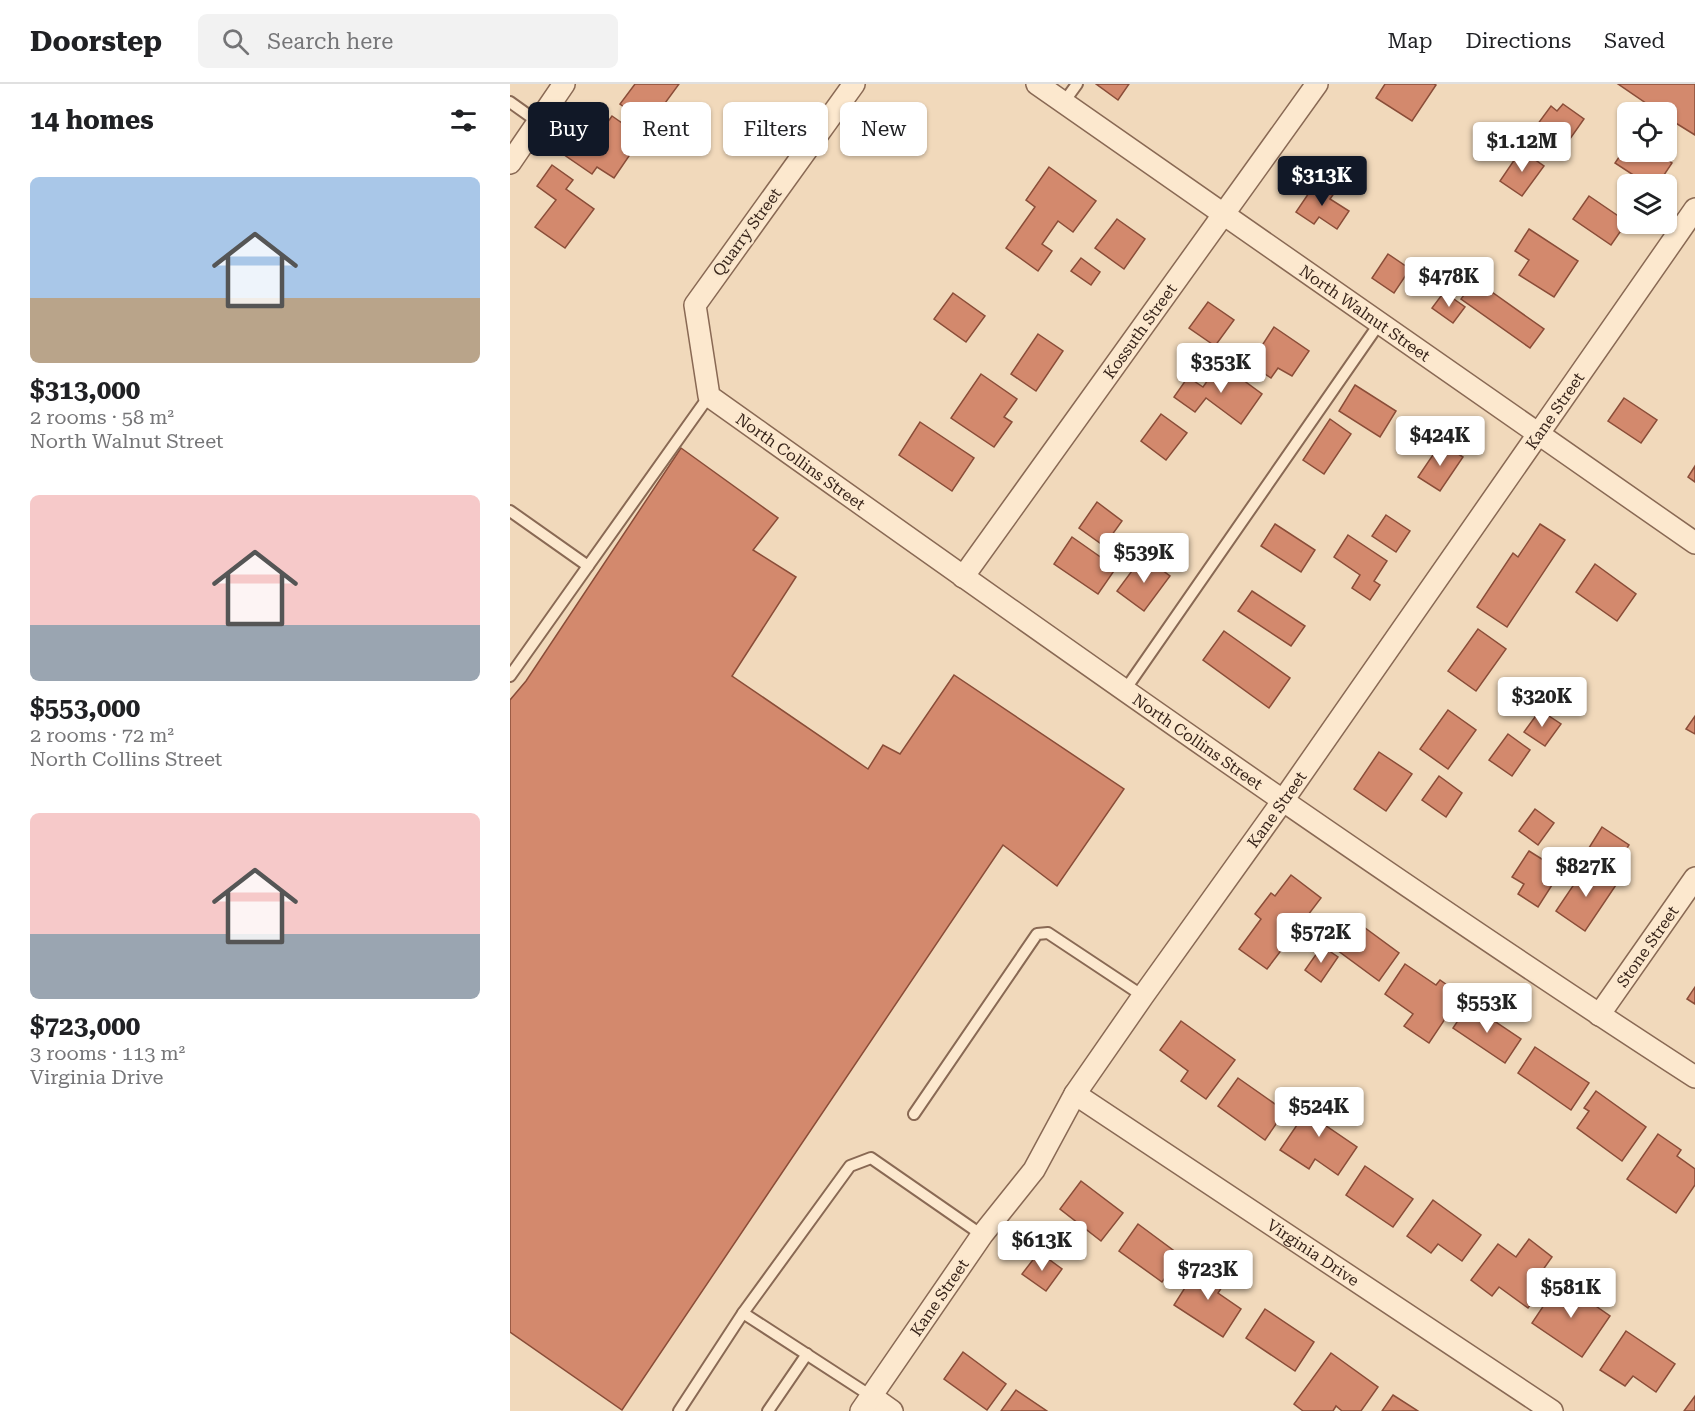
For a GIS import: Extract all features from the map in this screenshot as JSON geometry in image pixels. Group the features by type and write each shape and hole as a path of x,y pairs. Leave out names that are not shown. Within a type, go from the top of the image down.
{"street":[{"path":"552,102 564,84"},
{"name":"Quarry Street","path":"709,396 695,305 854,84"},
{"name":"North Walnut Street","path":"1037,84 1694,541"},
{"name":"Kossuth Street","path":"963,577 1317,84"},
{"path":"510,163 528,137"},
{"name":"Kane Street","path":"866,1404 982,1235 1034,1170 1075,1094 1284,799 1695,209"},
{"name":"North Collins Street","path":"709,396 1125,690 1599,1015 1695,1077"},
{"name":"Stone Street","path":"1599,1015 1695,878"},
{"name":"Virginia Drive","path":"1075,1094 1552,1411"},
{"path":"866,1404 892,1411"}],"lane":[{"path":"1064,102 1077,84"},
{"path":"510,102 528,115"},
{"path":"1125,690 1379,324"},
{"path":"510,676 709,396"},
{"path":"510,511 588,566"},
{"path":"914,1114 1037,934 1048,933 1143,996"},
{"path":"679,1411 743,1313 850,1166 871,1158 982,1235"},
{"path":"743,1313 807,1354 866,1404"},
{"path":"768,1411 807,1354"}],"building":[{"path":"635,84 679,84 666,102 622,102"},
{"path":"1096,84 1129,84 1118,100"},
{"path":"1385,84 1436,85 1412,121 1376,98"},
{"path":"1618,84 1695,84 1695,135 1677,124 1677,102 1644,102"},
{"path":"1563,104 1584,119 1565,146 1537,125 1551,106 1557,111"},
{"path":"612,116 621,122 621,156 629,156 614,178 597,167 592,174 566,156 609,156 609,120"},
{"path":"1521,150 1544,166 1522,196 1500,181"},
{"path":"1617,160 1617,162 1672,163 1665,174 1632,174 1615,163"},
{"path":"552,165 573,180 566,189 594,209 565,248 535,227 556,200 537,186"},
{"path":"1049,167 1096,201 1073,232 1058,221 1042,244 1052,251 1038,271 1006,248 1035,207 1026,200"},
{"path":"1317,181 1335,192 1330,199 1349,211 1337,229 1319,217 1314,224 1296,212"},
{"path":"1589,196 1617,215 1619,234 1611,245 1573,219"},
{"path":"1117,219 1145,239 1124,269 1095,248"},
{"path":"1529,229 1578,261 1554,297 1519,275 1529,260 1515,251"},
{"path":"1388,254 1410,269 1394,293 1372,278"},
{"path":"1081,258 1100,272 1091,285 1071,271"},
{"path":"1475,280 1544,329 1530,348 1461,299"},
{"path":"1444,292 1465,307 1453,323 1432,308"},
{"path":"953,293 985,316 966,342 934,319"},
{"path":"1208,302 1234,320 1215,346 1189,328"},
{"path":"1274,327 1309,351 1292,376 1278,368 1271,378 1250,364"},
{"path":"1038,334 1063,351 1036,391 1011,374"},
{"path":"1220,363 1262,394 1241,424 1206,398 1195,412 1174,397 1188,377 1203,387"},
{"path":"981,374 1017,399 1004,417 1012,422 994,447 951,418"},
{"path":"1355,385 1396,411 1380,437 1339,411"},
{"path":"1624,398 1657,420 1641,443 1608,421"},
{"path":"1161,414 1187,433 1166,460 1141,441"},
{"path":"1330,419 1351,434 1324,474 1303,460"},
{"path":"920,422 974,458 952,491 899,455"},
{"path":"1441,443 1463,457 1440,491 1418,477"},
{"path":"681,448 778,518 753,550 796,577 732,676 868,769 883,745 900,754 954,675 1124,789 1057,886 1003,845 622,1410 510,1332 510,700 526,681"},
{"path":"1695,466 1695,482 1688,477"},
{"path":"1097,502 1122,521 1104,546 1079,528"},
{"path":"1386,515 1410,531 1396,552 1372,536"},
{"path":"1275,524 1315,550 1301,572 1261,546"},
{"path":"1540,524 1565,540 1507,627 1477,607 1513,553 1518,557"},
{"path":"1348,535 1387,561 1374,581 1380,585 1370,600 1352,588 1360,575 1334,557"},
{"path":"1072,537 1116,568 1098,594 1054,564"},
{"path":"1143,556 1170,576 1144,611 1117,591"},
{"path":"1595,564 1636,594 1617,621 1576,592"},
{"path":"1252,591 1305,626 1291,646 1238,611"},
{"path":"1478,629 1506,649 1476,691 1448,671"},
{"path":"1224,631 1290,678 1269,708 1203,660"},
{"path":"1448,710 1476,730 1448,769 1420,749"},
{"path":"1540,710 1561,724 1545,746 1524,732"},
{"path":"1695,716 1695,734 1686,729"},
{"path":"1508,734 1530,750 1512,776 1489,760"},
{"path":"1379,752 1412,774 1386,811 1354,789"},
{"path":"1439,776 1462,793 1446,817 1422,800"},
{"path":"1535,809 1554,823 1538,845 1519,831"},
{"path":"1602,827 1629,845 1614,868 1587,851"},
{"path":"1529,851 1561,871 1538,907 1518,894 1524,884 1512,877"},
{"path":"1587,865 1616,885 1585,931 1556,911"},
{"path":"1291,875 1321,898 1267,969 1239,949 1261,919 1255,914 1271,893 1275,896"},
{"path":"1357,922 1399,953 1379,981 1337,950"},
{"path":"1322,946 1338,957 1321,982 1305,970"},
{"path":"1405,964 1436,985 1440,980 1461,995 1429,1043 1404,1026 1413,1014 1385,994"},
{"path":"1695,987 1695,1004 1687,999"},
{"path":"1469,1004 1521,1039 1505,1063 1453,1028"},
{"path":"1181,1021 1235,1060 1206,1099 1181,1081 1188,1071 1160,1050"},
{"path":"1535,1047 1589,1083 1571,1110 1518,1073"},
{"path":"1238,1078 1285,1111 1265,1140 1218,1106"},
{"path":"1320,1091 1339,1104 1325,1125 1357,1147 1338,1175 1315,1159 1309,1169 1280,1150"},
{"path":"1596,1091 1646,1127 1622,1161 1577,1128 1589,1111 1584,1108"},
{"path":"1658,1134 1681,1150 1677,1156 1695,1169 1695,1185 1676,1213 1627,1179"},
{"path":"1365,1166 1413,1199 1393,1227 1346,1195"},
{"path":"1081,1181 1123,1213 1101,1241 1060,1209"},
{"path":"1433,1200 1481,1235 1462,1261 1438,1244 1431,1253 1407,1236"},
{"path":"1138,1224 1181,1256 1162,1282 1119,1251"},
{"path":"1529,1239 1552,1257 1540,1274 1548,1281 1528,1308 1499,1287 1492,1296 1471,1280 1498,1244 1516,1257"},
{"path":"1039,1252 1062,1269 1046,1291 1022,1274"},
{"path":"1200,1264 1226,1281 1218,1293 1241,1309 1223,1337 1174,1305"},
{"path":"1560,1281 1610,1316 1582,1357 1532,1323"},
{"path":"1265,1309 1314,1342 1295,1371 1246,1338"},
{"path":"1626,1331 1675,1364 1656,1392 1633,1376 1625,1386 1600,1370"},
{"path":"963,1352 1006,1384 987,1410 944,1379"},
{"path":"1331,1353 1378,1387 1361,1411 1342,1411 1336,1406 1333,1411 1303,1411 1294,1404"},
{"path":"1016,1390 1047,1411 1001,1411"},
{"path":"1393,1395 1418,1411 1382,1411"},
{"path":"1695,1396 1695,1411 1684,1411"}]}
